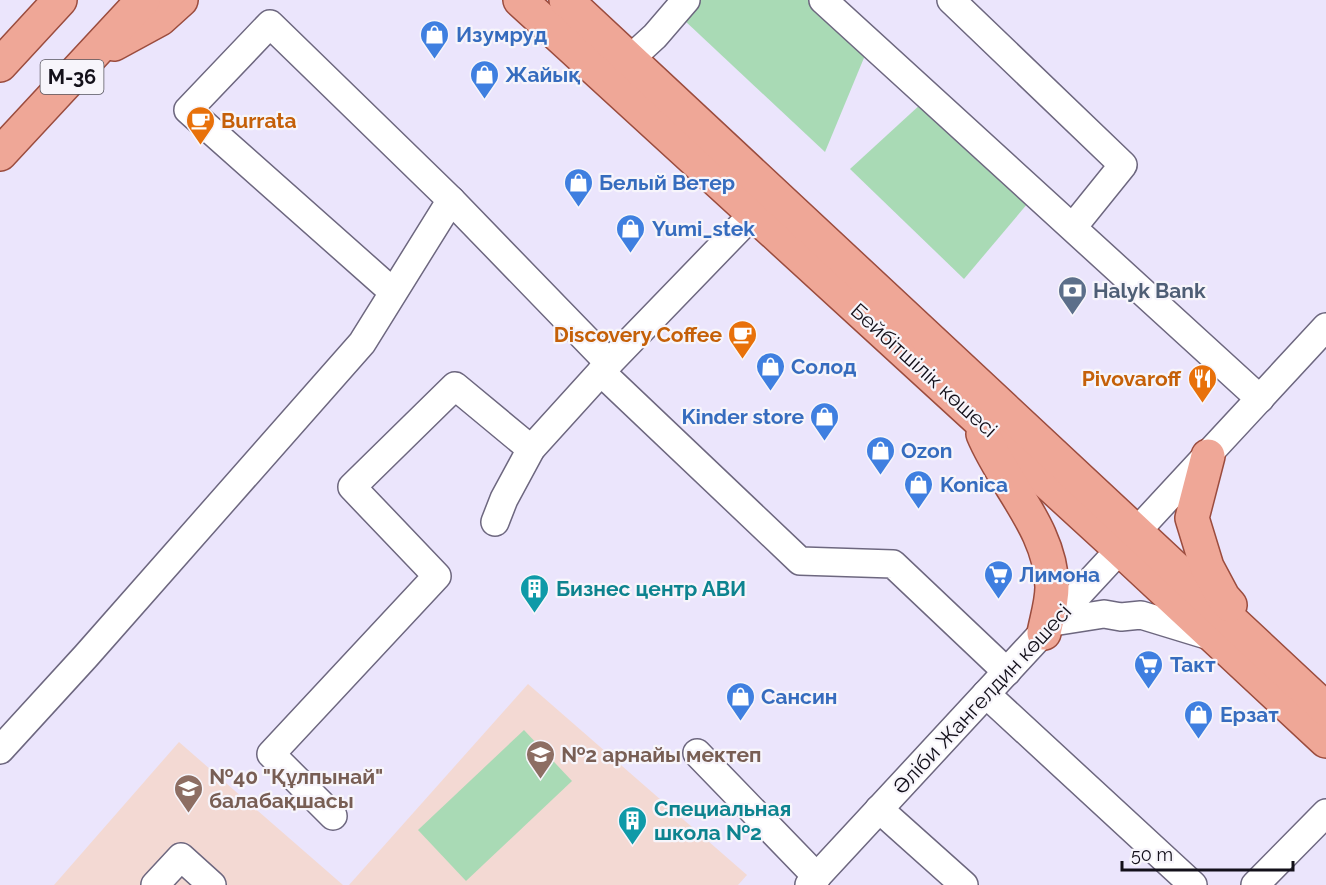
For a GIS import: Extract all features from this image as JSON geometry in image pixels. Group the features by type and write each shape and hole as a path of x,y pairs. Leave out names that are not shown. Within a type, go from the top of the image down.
{"main road":[{"name":"M-36","path":"0,65 60,0"},
{"name":"M-36","path":"0,154 143,0"},
{"path":"92,56 160,19 181,0"},
{"name":"Бейбітшілік көшесі","path":"520,0 975,416 1323,700"},
{"name":"Бейбітшілік көшесі","path":"566,0 630,59 1129,541 1214,637 1326,741"},
{"path":"975,416 992,457 1019,496 1049,557 1052,589 1048,627"},
{"path":"1208,456 1192,518 1208,567 1223,597 1254,630 1272,658"}],"street":[{"path":"630,59 655,36 686,0"},
{"path":"823,0 1260,399"},
{"path":"951,0 1123,165 1073,228"},
{"path":"393,292 188,110 270,24 451,200 605,368 800,561 893,564 1007,672"},
{"path":"0,750 362,343 451,200"},
{"path":"495,522 504,499 531,449 605,368 754,213"},
{"name":"Әліби Жангелдин көшесі","path":"813,881 1260,399 1323,337"},
{"path":"333,816 271,754 437,576 352,487 455,386 531,449"},
{"path":"1048,627 1104,614 1121,617 1141,615 1214,637"},
{"path":"986,694 1193,885"},
{"path":"697,753 813,881"},
{"path":"879,809 964,885"},
{"path":"1266,881 1326,813"},
{"path":"155,885 181,858 212,885"}],"shaded area":[{"name":"№2 арнайы мектеп","path":"528,684 747,875 738,885 349,885"},
{"name":"№40 \"Құлпынай\" балабақшасы","path":"179,742 343,885 54,885"}],"green space":[{"path":"701,0 808,0 866,53 825,152 684,20"},
{"path":"922,103 1028,203 964,279 850,169"},
{"path":"524,730 572,781 466,881 418,830"}],"place":[{"name":"Изумруд","path":"435,60"},
{"name":"Жайық","path":"484,100"},
{"name":"Burrata","path":"200,146"},
{"name":"Белый Ветер","path":"578,208"},
{"name":"Yumi_stek","path":"631,254"},
{"name":"Halyk Bank","path":"1072,316"},
{"name":"Discovery Coffee","path":"743,360"},
{"name":"Солод","path":"770,392"},
{"name":"Pivovaroff","path":"1202,404"},
{"name":"Kinder store","path":"825,442"},
{"name":"Ozon","path":"880,476"},
{"name":"Konica","path":"919,510"},
{"name":"Лимона","path":"998,600"},
{"name":"Бизнес центр АВИ","path":"535,614"},
{"name":"Такт","path":"1149,690"},
{"name":"Сансин","path":"740,722"},
{"name":"Ерзат","path":"1199,740"},
{"name":"№2 арнайы мектеп","path":"540,780"},
{"name":"№40 \"Құлпынай\" балабақшасы","path":"188,814"},
{"name":"Специальная школа №2","path":"633,846"}]}
